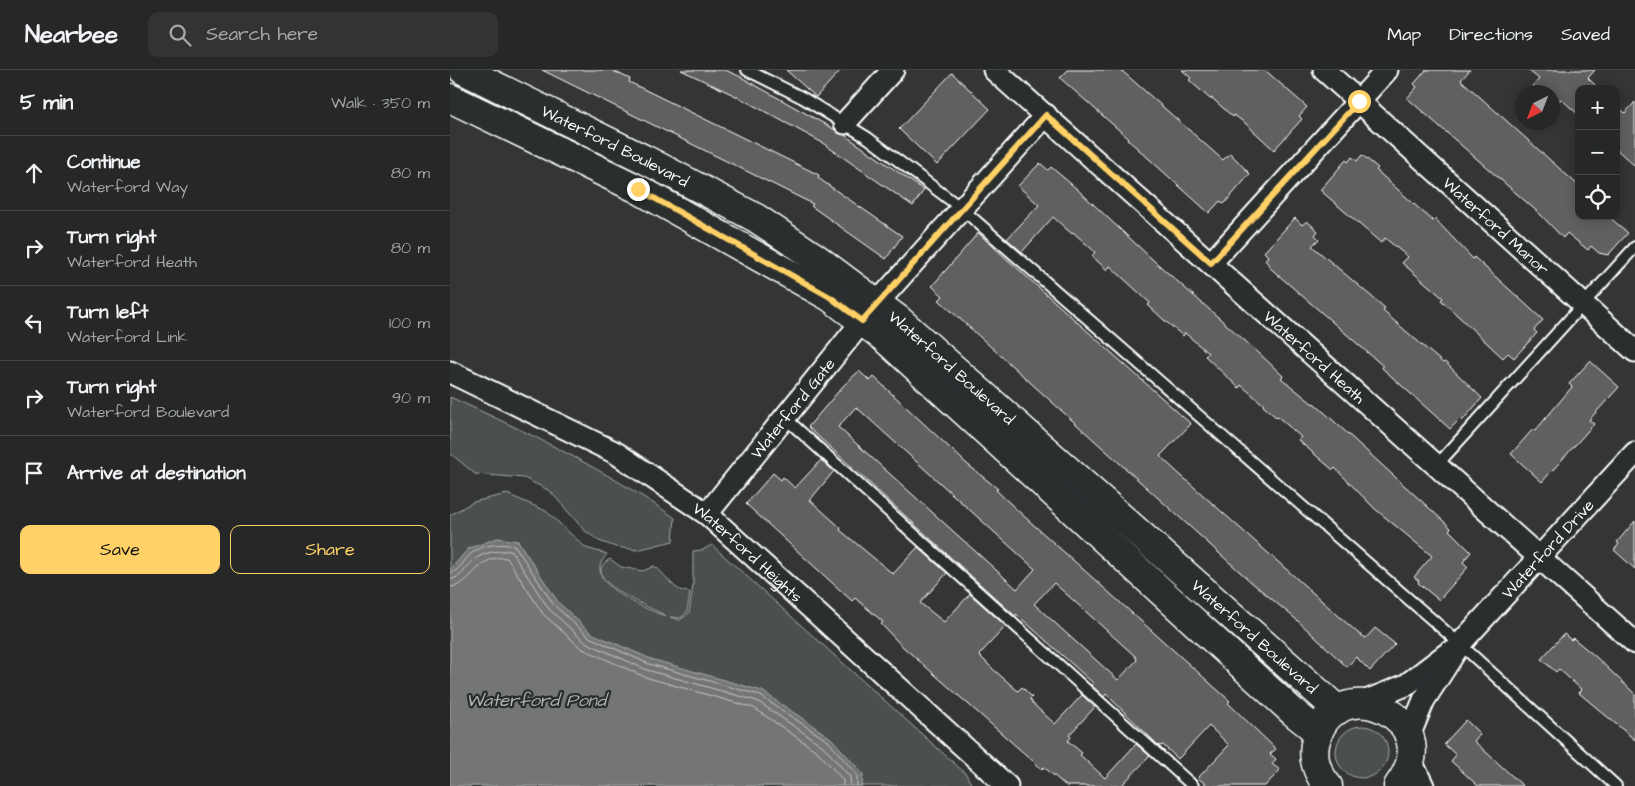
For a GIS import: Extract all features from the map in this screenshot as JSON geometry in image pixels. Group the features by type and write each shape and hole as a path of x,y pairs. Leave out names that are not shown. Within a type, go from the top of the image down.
{"street":[{"name":"Waterford Boulevard","path":"463,70 646,160 756,218 816,258 870,312 1293,712 1318,732"},
{"path":"845,123 893,70"},
{"name":"Waterford Heath","path":"994,70 1635,643"},
{"name":"Waterford Manor","path":"1324,70 1635,351"},
{"path":"1211,263 1387,70"},
{"name":"Waterford Boulevard","path":"450,98 638,189 830,297 870,312 1350,706"},
{"name":"Waterford Gate","path":"707,514 870,312 960,208 1046,115"},
{"name":"Waterford Heights","path":"450,372 616,453 707,514 1007,786"},
{"name":"Waterford Drive","path":"1410,749 1424,700 1460,644 1635,453"},
{"name":"Waterford Drive","path":"1350,706 1406,685 1460,644"},
{"path":"1328,786 1321,778 1315,761 1314,749 1318,732 1326,719 1350,706 1377,705 1391,712 1402,722 1423,786"},
{"path":"1398,786 1406,776 1410,749"},
{"path":"1307,786 1315,761"}],"lane":[{"path":"747,70 845,123 868,138 960,208 1460,644 1616,786"},
{"path":"1437,465 1635,247"},
{"path":"784,417 1193,786"}],"shaded area":[{"path":"450,397 565,452 648,500 675,518 673,541 637,550 616,547 599,541 584,530 550,491 524,478 475,474 450,453"},
{"path":"507,494 546,511 586,548 607,554 600,567 601,575 607,583 625,598 666,616 621,593 602,576 602,567 610,559 621,567 643,571 654,566 659,569 674,586 690,592 687,612 681,618 670,617 680,620 689,613 693,585 693,551 702,550 712,545 966,774 972,786 450,786 450,515 473,502"},
{"path":"1362,726 1372,728 1380,734 1386,742 1388,752 1386,762 1380,770 1372,776 1362,778 1352,776 1344,770 1338,762 1336,752 1338,742 1344,734 1352,728"}],"water":[{"name":"Waterford Pond","path":"497,538 518,541 558,602 591,633 651,659 762,691 831,738 863,774 862,786 450,786 450,570 468,549"}],"building":[{"path":"542,70 611,70 630,79 629,82 819,175 818,178 902,236 886,259 811,206 813,204"},
{"path":"681,70 725,70 739,76 846,136 924,190 913,206 821,142 738,97"},
{"path":"786,70 841,70 816,97"},
{"path":"1068,70 1121,70 1223,160 1230,153 1250,174 1224,204 1220,201 1209,213 1060,78"},
{"path":"1182,70 1265,70 1307,107 1299,116 1302,119 1274,150 1245,123 1234,115 1233,117 1212,98 1210,99 1189,80 1191,78"},
{"path":"1426,70 1470,70 1461,80 1575,182 1575,220 1613,220 1628,233 1608,255 1599,253 1591,246 1588,250 1567,233 1563,238 1540,214 1407,98 1417,87 1414,84"},
{"path":"1528,70 1595,70 1588,78 1595,85 1575,85 1575,111 1560,100 1560,85 1534,85 1539,79"},
{"path":"952,73 990,109 937,165 899,129"},
{"path":"1635,102 1635,166 1620,153 1620,109 1625,113"},
{"path":"1362,155 1433,221 1435,219 1473,259 1474,257 1543,320 1534,330 1537,333 1514,358 1508,353 1503,358 1441,300 1443,298 1402,263 1408,257 1385,238 1381,243 1320,190 1346,160 1348,162 1352,157 1357,161"},
{"path":"1040,163 1048,170 1051,167 1077,189 1152,259 1260,354 1283,376 1281,378 1314,403 1451,528 1449,530 1471,552 1463,562 1468,567 1439,600 1418,583 1419,581 1414,577 1432,556 1374,508 1335,468 1333,470 1298,440 1301,437 1241,385 1239,388 1205,356 1208,353 1185,333 1183,336 1164,320 1148,305 1150,303 1110,266 1107,270 1092,256 1095,252 1073,232 1072,234 1053,217 1022,252 1007,239 1039,205 1018,186"},
{"path":"1295,218 1302,225 1307,221 1318,231 1315,235 1319,239 1312,246 1385,308 1383,311 1443,363 1445,362 1482,398 1462,421 1460,419 1450,429 1382,368 1383,366 1269,267 1265,260 1268,256 1264,252"},
{"path":"978,233 1191,424 1160,456 1359,634 1366,638 1375,628 1395,644 1370,671 1356,657 1347,667 939,300 943,296 932,286"},
{"path":"1590,361 1619,387 1589,420 1594,424 1542,482 1511,454 1533,429 1535,431 1572,387 1569,384"},
{"path":"859,371 870,381 874,377 967,464 998,489 996,490 1016,509 1230,701 1228,703 1276,749 1270,754 1276,759 1272,764 1280,770 1265,786 1208,786 1198,778 1229,745 1209,726 1178,759 1163,745 1159,746 1106,694 1104,697 1091,685 1093,683 1022,619 1016,614 1015,616 808,427 843,386","holes":["856,407 1035,569 1017,589 838,427","1054,583 1135,656 1137,660 1118,680 1034,604"]},
{"path":"821,460 834,471 810,500 841,528 840,530 893,574 918,547 947,573 920,603 944,622 970,594 1006,626 979,655 994,670 1018,691 1022,687 1032,697 1030,699 1033,704 1055,724 1082,695 1095,707 1069,735 1071,737 1068,741 1105,778 1136,744 1150,756 1121,786 1066,786 1044,767 1042,769 901,645 881,624 883,622 855,598 852,601 746,504 773,473 781,480 783,477 795,488"},
{"path":"1635,521 1635,569 1614,550 1619,544 1617,542"},
{"path":"1564,634 1571,640 1573,638 1595,656 1635,694 1635,740 1579,693 1582,690 1559,669 1556,672 1541,659"},
{"path":"1466,720 1480,734 1474,741 1523,786 1478,786 1451,761 1456,755 1444,744"}],"route":[{"path":"638,189 830,297 862,321 960,208 1046,115 1211,263 1359,101"}]}
